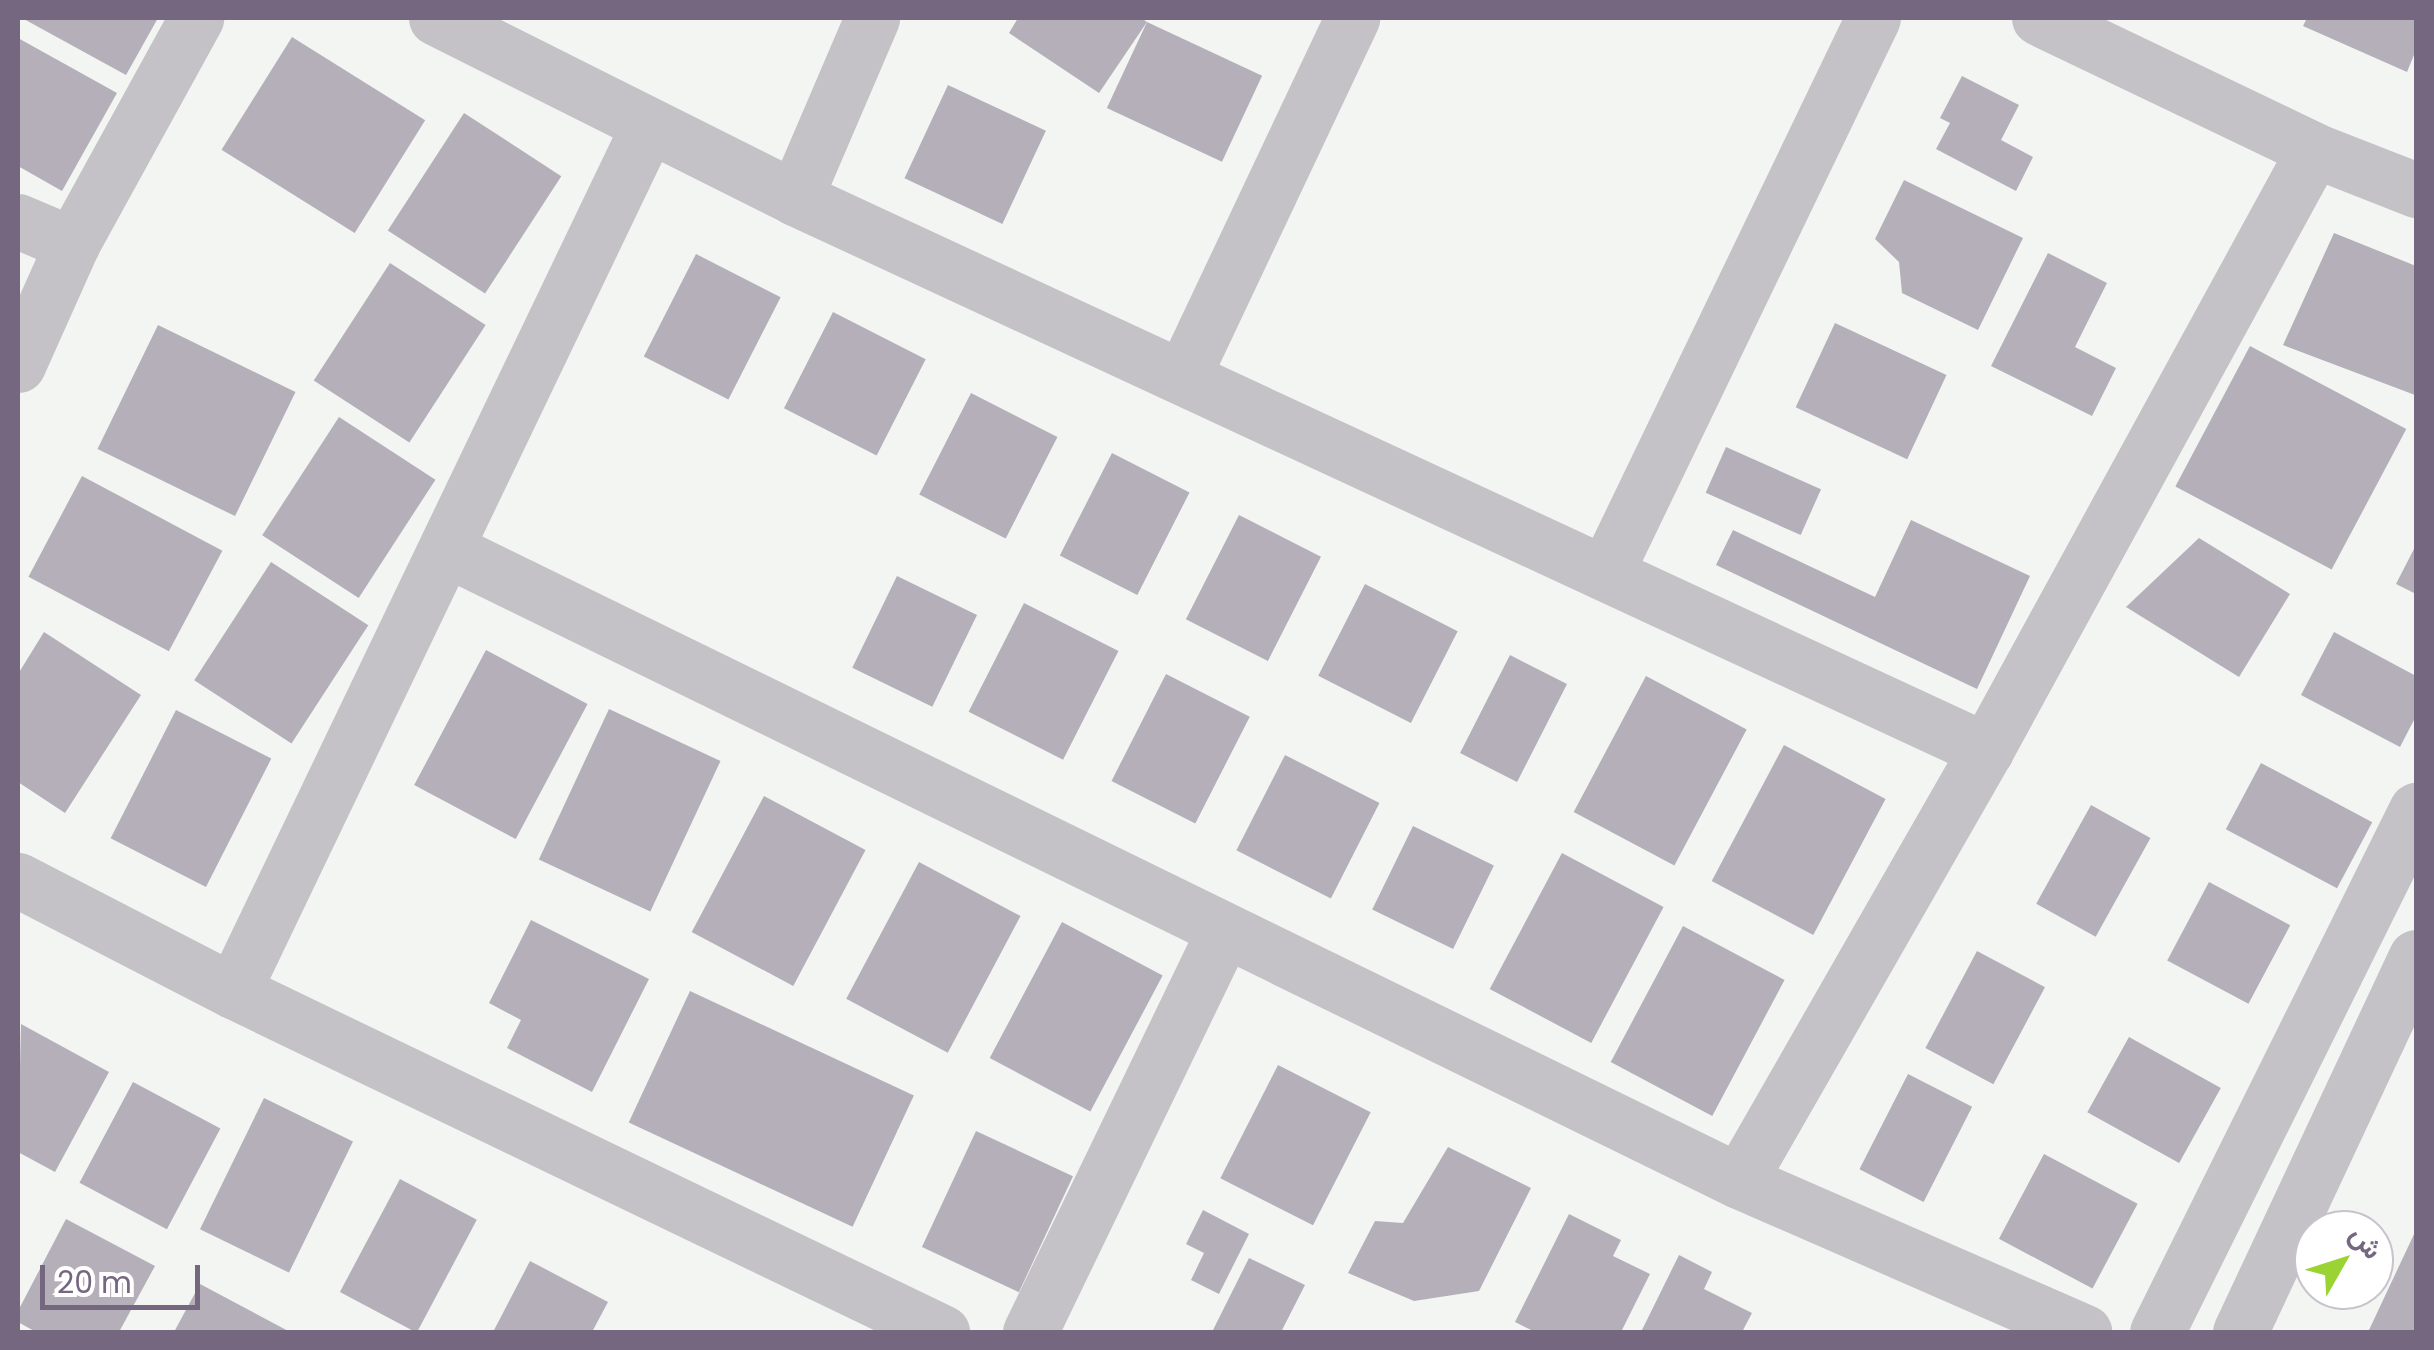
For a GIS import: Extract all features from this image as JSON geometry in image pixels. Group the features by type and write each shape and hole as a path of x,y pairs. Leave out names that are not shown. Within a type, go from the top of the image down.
{"street":[{"path":"18,365 72,244 196,18"},
{"path":"436,18 795,198 1184,374 1986,750"},
{"path":"795,198 872,18"},
{"path":"1184,374 1352,18"},
{"path":"1606,572 1873,18"},
{"path":"2039,18 2314,150 2416,190"},
{"path":"234,991 648,126"},
{"path":"1739,1182 1986,750 2314,150"},
{"path":"18,221 72,244"},
{"path":"446,548 1739,1182 2084,1332"},
{"path":"2158,1332 2416,810"},
{"path":"18,880 234,991 942,1332"},
{"path":"1030,1332 1223,932"},
{"path":"2240,1332 2416,958"}],"building":[{"path":"22,18 158,18 126,75"},
{"path":"1018,18 1141,18 1147,22 1099,93 1009,33"},
{"path":"2307,18 2416,18 2416,50 2407,72 2303,26"},
{"path":"1147,22 1262,76 1222,162 1107,108"},
{"path":"292,37 425,120 355,233 222,150"},
{"path":"18,38 117,93 62,191 18,166"},
{"path":"1962,76 2019,105 2001,140 2033,157 2016,191 1936,149 1950,123 1940,118"},
{"path":"948,85 1046,131 1002,224 904,178"},
{"path":"464,113 561,176 485,294 388,230"},
{"path":"1904,180 2023,238 1978,330 1902,293 1899,262 1875,239"},
{"path":"2334,233 2416,266 2415,395 2283,345"},
{"path":"2048,253 2107,283 2075,347 2116,368 2092,416 1991,366"},
{"path":"696,254 781,297 728,400 644,356"},
{"path":"390,263 486,325 409,443 314,380"},
{"path":"833,312 926,359 877,455 784,408"},
{"path":"1835,323 1946,375 1907,459 1796,407"},
{"path":"158,325 296,392 235,516 98,449"},
{"path":"2250,346 2406,429 2332,569 2175,486"},
{"path":"971,393 1057,437 1006,539 919,495"},
{"path":"339,417 435,480 359,598 262,535"},
{"path":"1726,447 1821,489 1801,535 1706,493"},
{"path":"1112,453 1190,492 1137,595 1060,555"},
{"path":"82,476 222,551 169,651 28,577"},
{"path":"1239,515 1321,557 1268,661 1186,619"},
{"path":"1911,520 2030,576 1977,689 1716,565 1733,530 1875,597"},
{"path":"2199,538 2290,594 2239,677 2126,607"},
{"path":"2416,545 2416,594 2396,584"},
{"path":"271,562 368,625 291,743 194,680"},
{"path":"897,576 977,615 932,707 852,668"},
{"path":"1365,584 1458,631 1411,723 1318,676"},
{"path":"1024,603 1118,651 1063,760 969,712"},
{"path":"44,632 141,695 65,813 18,782 18,674"},
{"path":"2334,632 2416,676 2416,716 2400,747 2301,695"},
{"path":"486,650 588,704 516,839 414,785"},
{"path":"1510,655 1567,684 1517,782 1460,753"},
{"path":"1166,674 1250,717 1195,824 1112,781"},
{"path":"1646,676 1747,730 1674,865 1574,812"},
{"path":"609,709 720,761 650,911 539,859"},
{"path":"176,710 271,759 206,887 111,838"},
{"path":"1784,745 1886,799 1813,935 1712,881"},
{"path":"1285,755 1379,803 1331,898 1236,850"},
{"path":"2261,763 2372,822 2337,888 2226,829"},
{"path":"764,796 866,850 793,986 692,932"},
{"path":"2091,805 2150,838 2096,937 2036,904"},
{"path":"1413,826 1494,865 1453,949 1372,910"},
{"path":"1562,853 1664,907 1591,1043 1490,989"},
{"path":"919,862 1021,916 948,1053 846,999"},
{"path":"2209,882 2290,925 2248,1004 2167,961"},
{"path":"531,920 649,979 592,1092 507,1048 521,1020 489,1003"},
{"path":"1062,922 1163,976 1090,1111 990,1058"},
{"path":"1683,926 1785,980 1712,1116 1611,1062"},
{"path":"1977,951 2045,987 1993,1084 1925,1048"},
{"path":"690,991 914,1095 853,1227 629,1122"},
{"path":"21,1024 109,1072 55,1172 18,1152"},
{"path":"2129,1037 2221,1088 2179,1163 2087,1112"},
{"path":"1278,1065 1371,1112 1313,1225 1220,1178"},
{"path":"1908,1074 1972,1107 1924,1202 1859,1169"},
{"path":"133,1082 220,1128 167,1229 79,1183"},
{"path":"264,1098 353,1141 289,1273 200,1229"},
{"path":"976,1131 1073,1176 1019,1292 922,1247"},
{"path":"1448,1147 1531,1188 1479,1291 1414,1301 1348,1273 1375,1221 1403,1223"},
{"path":"2044,1154 2138,1204 2093,1289 1999,1239"},
{"path":"400,1179 477,1220 417,1332 340,1292"},
{"path":"1203,1210 1249,1234 1219,1294 1191,1280 1204,1253 1186,1244"},
{"path":"1569,1214 1621,1240 1613,1256 1650,1274 1621,1332 1535,1332 1515,1322"},
{"path":"66,1219 155,1266 119,1332 36,1332 18,1322 18,1311"},
{"path":"2416,1230 2416,1332 2369,1330 2378,1310 2394,1310 2394,1277"},
{"path":"1679,1255 1712,1272 1704,1289 1752,1313 1742,1332 1641,1332"},
{"path":"1249,1258 1305,1285 1281,1332 1212,1332"},
{"path":"530,1261 608,1302 592,1332 493,1332"},
{"path":"200,1284 290,1332 174,1332"}]}
